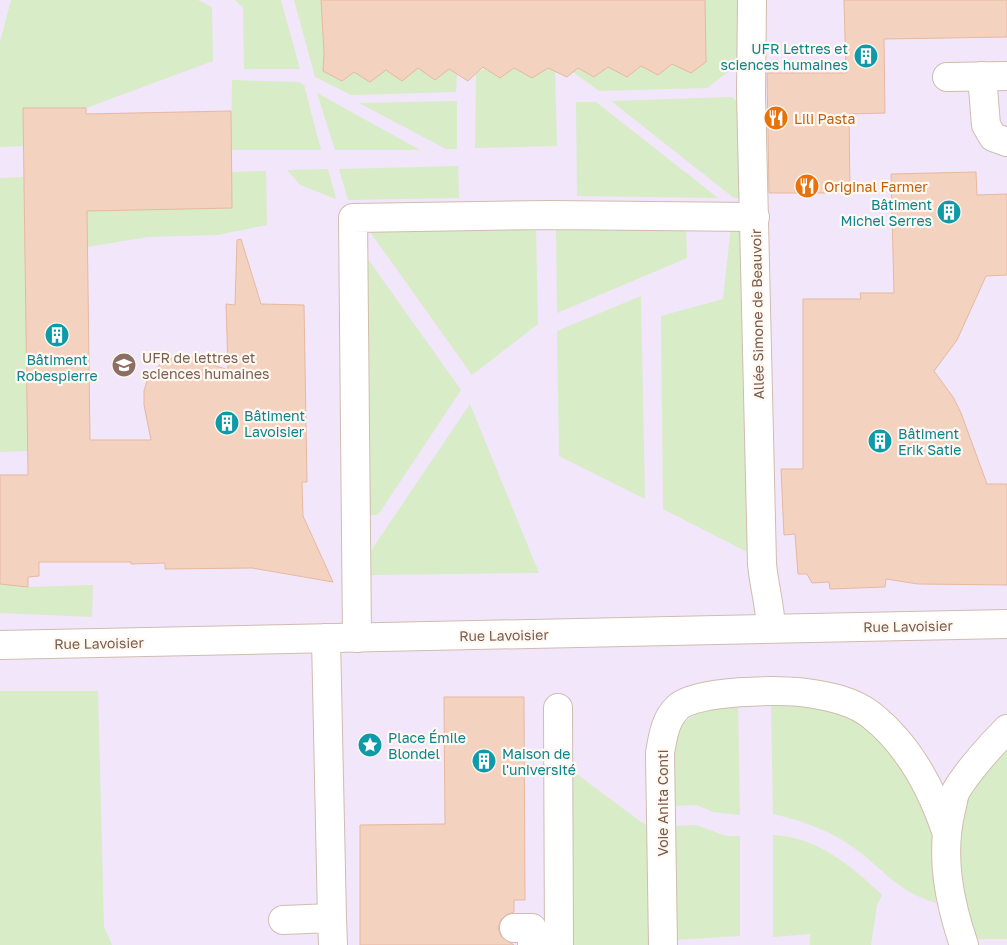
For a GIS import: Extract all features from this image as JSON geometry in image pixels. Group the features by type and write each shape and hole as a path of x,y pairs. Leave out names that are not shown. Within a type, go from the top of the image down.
{"street":[{"name":"Allée Simone de Beauvoir","path":"752,0 751,87 762,564 766,598 771,610 771,628"},
{"path":"947,78 995,76 986,125 993,137 1007,142"},
{"path":"357,638 353,218 548,215 754,216"},
{"name":"Rue Lavoisier","path":"0,645 1007,624"},
{"path":"326,638 333,945"},
{"name":"Voie Anita Conti","path":"663,945 660,753 667,722 678,706 694,699 714,693 806,692 852,703 871,715 905,749 933,794 946,832"},
{"path":"558,708 559,945"},
{"name":"Voie Anita Conti","path":"964,945 953,912 947,883 946,832 956,792 994,742 1007,729"},
{"path":"283,920 332,918"}],"shaded area":[{"path":"0,0 1007,0 1007,945 0,945"}],"green space":[{"path":"11,0 198,0 212,7 213,61 86,108 23,108 23,146 0,147 0,42"},
{"path":"235,0 281,0 300,69 244,69 243,8"},
{"path":"294,0 324,0 338,44 323,54 323,71 342,81 354,72 370,82 386,70 402,80 418,68 435,80 450,69 457,74 456,92 351,95 315,77"},
{"path":"692,0 741,0 741,62 707,88 599,91 573,72 578,68 594,77 608,67 627,77 641,66 658,75 672,64 691,73 706,62"},
{"path":"485,68 500,78 514,68 548,68 555,71 557,146 475,148 476,74"},
{"path":"232,80 298,82 304,85 321,150 231,150"},
{"path":"317,93 420,150 335,150"},
{"path":"732,97 744,108 745,198 734,198 611,101"},
{"path":"457,101 457,149 446,149 359,103"},
{"path":"576,102 596,102 718,198 577,196"},
{"path":"458,166 459,198 348,200 339,169"},
{"path":"328,169 336,199 300,185 287,170"},
{"path":"266,171 267,225 217,235 148,237 87,247 87,183 117,210 232,208 232,172"},
{"path":"24,177 28,451 0,452 0,178"},
{"path":"731,226 748,227 751,554 663,509 661,316 723,299"},
{"path":"686,227 687,258 557,313 556,228"},
{"path":"536,228 538,324 472,375 368,229"},
{"path":"365,255 461,390 378,515 369,515"},
{"path":"641,296 645,499 559,456 557,331"},
{"path":"470,404 539,573 370,575 370,552"},
{"path":"0,583 28,587 93,585 92,617 0,613"},
{"path":"0,691 98,691 104,927 112,945 0,945"},
{"path":"738,704 740,815 713,812 697,805 671,806 671,751 677,727 702,710"},
{"path":"771,704 812,705 844,715 878,739 893,756 906,773 926,811 934,848 936,903 903,888 860,852 840,839 807,824 773,814"},
{"path":"1007,740 1007,939 975,939 965,903 962,883 960,843 962,823 966,804 973,787"},
{"path":"570,773 578,775 641,822 651,827 652,945 571,945"},
{"path":"696,825 726,836 740,836 740,936 674,940 672,826"},
{"path":"773,835 805,841 819,847 846,864 882,895 877,905 871,945 810,945 810,934 773,937"}],"building":[{"path":"321,0 705,0 706,62 691,73 672,64 658,75 641,66 627,77 608,67 594,77 578,68 567,77 548,68 532,78 514,68 500,78 483,67 468,81 449,69 435,80 418,68 402,81 386,70 370,82 354,72 342,81 323,71 324,53"},
{"path":"844,0 1007,0 1007,37 884,39 885,113 849,114 850,193 769,193 767,73 846,73"},
{"path":"23,108 86,108 86,114 231,111 232,208 87,211 90,440 151,440 144,405 144,391 148,378 164,360 179,356 189,356 228,370 226,304 235,305 237,240 241,239 261,304 304,305 307,482 302,482 303,516 333,582 252,568 165,569 165,563 39,562 39,576 28,577 28,587 0,584 0,475 28,475"},
{"name":"Bâtiment Erik Satie","path":"976,172 977,195 1007,194 1007,275 986,276 957,340 934,371 953,397 961,413 987,484 1007,484 1007,585 918,584 886,579 885,587 830,589 829,582 812,583 807,574 798,574 795,534 784,535 781,469 803,469 803,299 861,299 860,293 894,293 891,174"},
{"name":"Maison de l'université","path":"444,697 524,697 525,900 514,900 514,912 506,915 500,921 498,928 501,936 514,945 360,945 360,825 445,824"}],"place":[{"name":"UFR Lettres et sciences humaines","path":"866,56"},
{"name":"Lili Pasta","path":"776,118"},
{"name":"Original Farmer","path":"807,186"},
{"name":"Bâtiment Michel Serres","path":"949,212"},
{"name":"Bâtiment Robespierre","path":"57,335"},
{"name":"UFR de lettres et sciences humaines","path":"124,365"},
{"name":"Bâtiment Lavoisier","path":"227,423"},
{"name":"Bâtiment Erik Satie","path":"880,441"},
{"name":"Place Émile Blondel","path":"370,745"},
{"name":"Maison de l'université","path":"484,761"}]}
